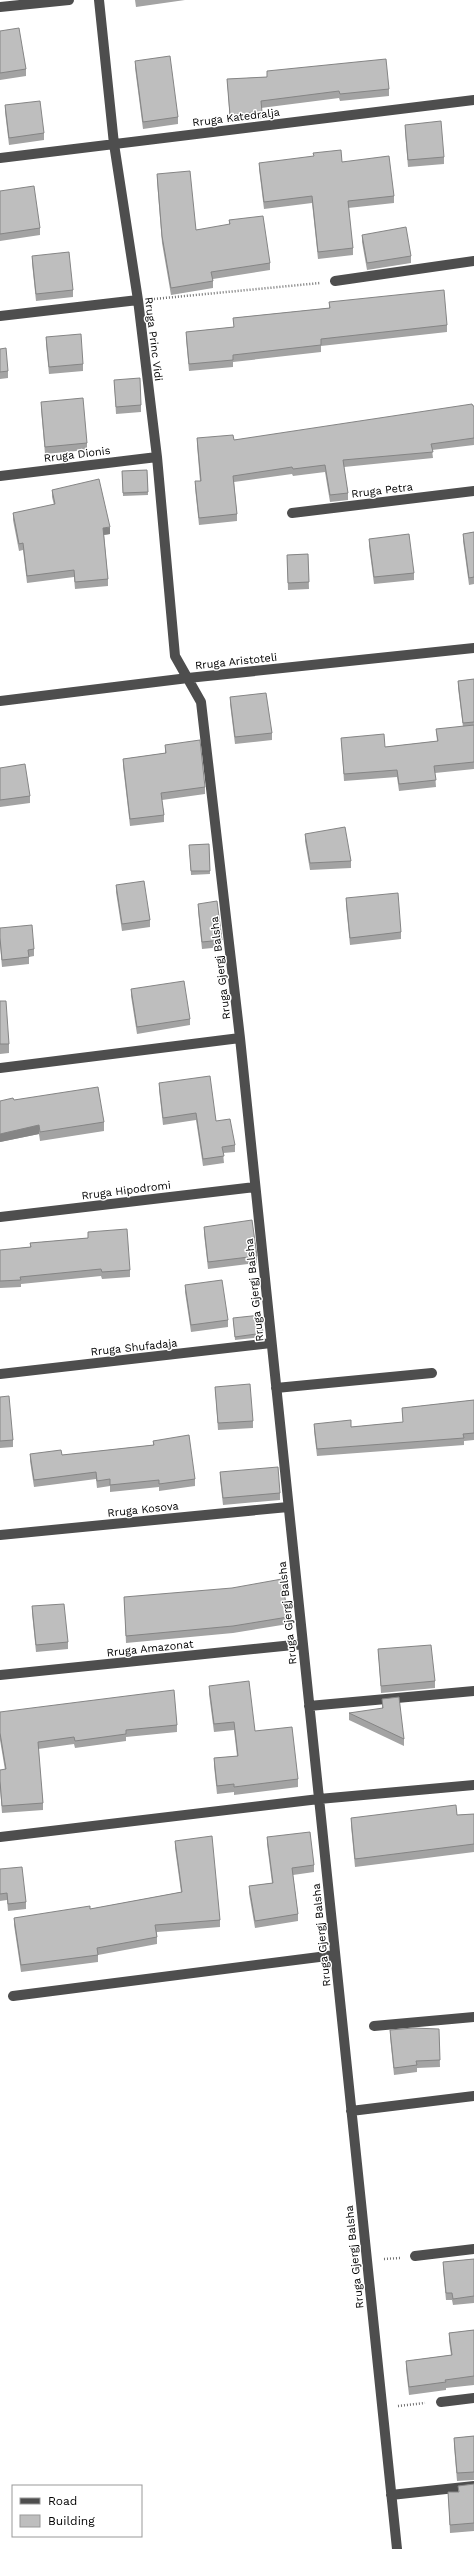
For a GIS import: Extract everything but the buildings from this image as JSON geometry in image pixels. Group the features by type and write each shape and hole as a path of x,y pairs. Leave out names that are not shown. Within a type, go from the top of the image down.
{"street":[{"path":"0,8 69,0"},
{"name":"Rruga Princ Vidi","path":"99,0 114,144 138,300 157,457 175,656 188,678"},
{"name":"Rruga Katedralja","path":"0,158 474,100"},
{"path":"335,281 474,261"},
{"path":"0,316 138,300"},
{"name":"Rruga Dionis","path":"0,476 157,457"},
{"name":"Rruga Petra","path":"292,513 474,491"},
{"name":"Rruga Aristoteli","path":"0,701 188,678 474,648"},
{"name":"Rruga Gjergj Balsha","path":"188,678 201,702 240,1038 396,2549"},
{"path":"0,1068 240,1038"},
{"name":"Rruga Hipodromi","path":"0,1217 255,1187"},
{"name":"Rruga Shufadaja","path":"0,1374 271,1343"},
{"path":"276,1388 432,1373"},
{"name":"Rruga Kosova","path":"0,1535 288,1507"},
{"name":"Rruga Amazonat","path":"0,1675 302,1644"},
{"path":"309,1706 474,1692"},
{"path":"0,1838 319,1799 474,1785"},
{"path":"13,1996 335,1955"},
{"path":"374,2026 474,2017"},
{"path":"351,2111 474,2096"},
{"path":"415,2256 474,2249"},
{"path":"441,2402 474,2398"},
{"path":"391,2495 474,2486"}],"path":[{"path":"138,300 335,281"},
{"path":"367,2261 415,2256"},
{"path":"382,2408 441,2402"}]}
